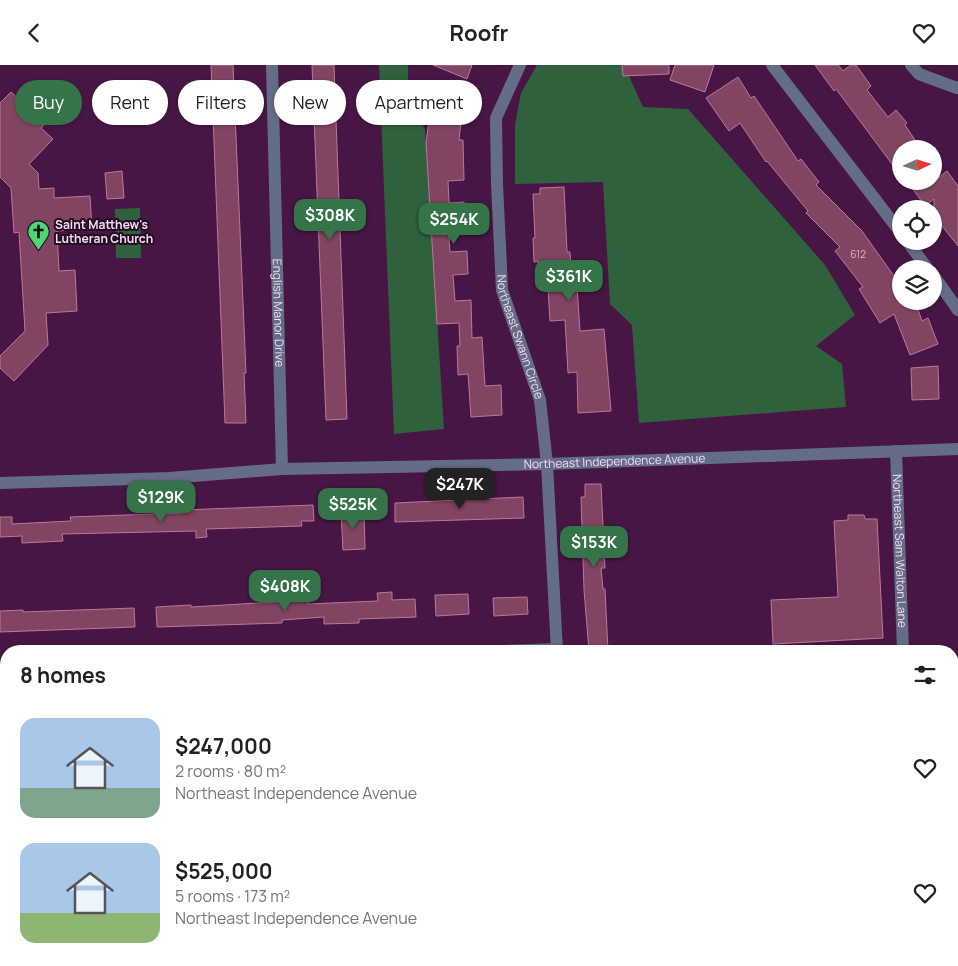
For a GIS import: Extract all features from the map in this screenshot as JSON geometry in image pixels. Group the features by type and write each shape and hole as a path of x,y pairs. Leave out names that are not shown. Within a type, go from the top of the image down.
{"street":[{"name":"English Manor Drive","path":"272,65 282,469"},
{"name":"Northeast Swann Circle","path":"520,65 496,118 502,290 540,400 547,464 557,645"},
{"path":"772,65 892,221"},
{"path":"911,65 919,74 958,87"},
{"path":"942,287 958,310"},
{"name":"Northeast Independence Avenue","path":"0,483 169,478 282,469 547,464 958,449"},
{"name":"Northeast Sam Walton Lane","path":"896,451 903,645"}],"green space":[{"path":"379,65 408,65 408,80 380,80"},
{"path":"537,65 624,65 643,107 688,109 825,265 855,315 816,346 842,364 846,407 639,423 632,325 610,304 603,182 515,184 515,125 521,93"},
{"path":"381,125 423,125 425,130 444,429 394,434"},
{"path":"140,208 141,258 116,258 115,209"}],"building":[{"path":"211,65 233,65 234,80 212,80"},
{"path":"312,65 334,65 335,80 313,80"},
{"path":"433,65 472,65 467,79"},
{"path":"622,65 669,65 669,74 623,76"},
{"path":"675,65 714,65 705,92 670,80"},
{"path":"815,65 838,65 843,71 851,65 856,65 871,86 867,90 888,117 896,110 907,123 905,125 915,140 892,140 892,164 836,89 834,91"},
{"path":"738,77 751,98 754,96 798,161 801,159 819,182 816,185 862,231 892,273 892,310 918,310 922,321 928,318 938,344 910,355 894,314 880,323 859,289 863,287 835,251 840,247 806,213 808,211 766,162 740,123 729,131 706,98"},
{"name":"Saint Matthew's Lutheran Church","path":"11,92 15,96 15,125 44,125 41,128 53,139 29,164 38,173 39,189 54,188 54,198 90,196 92,229 57,231 59,271 75,270 77,311 46,313 48,345 14,381 0,368 0,356 25,331 19,232 14,233 11,188 0,177 0,103"},
{"path":"213,125 236,125 246,373 244,373 246,423 225,423"},
{"path":"314,125 336,125 347,419 326,420"},
{"path":"428,125 461,125 459,140 463,140 464,180 448,181 449,203 464,202 465,225 448,226 450,252 467,251 468,274 453,275 455,301 471,300 472,338 482,337 485,386 501,385 502,415 471,417 468,374 458,375 457,346 460,346 459,323 437,324 426,142"},
{"path":"122,171 124,198 107,199 105,173"},
{"path":"947,171 958,186 958,246 942,226 942,200 921,200 913,190 942,190 942,175"},
{"path":"564,187 567,252 570,252 572,286 577,286 580,331 604,329 611,411 578,413 577,372 568,373 565,320 550,321 547,272 539,272 538,261 534,262 533,194 540,194 540,188"},
{"path":"938,366 939,399 912,400 911,368"},
{"path":"585,484 601,484 605,568 601,568 603,589 605,589 608,645 589,645 584,590 581,497 585,497"},
{"path":"523,497 524,518 395,522 395,503"},
{"path":"313,505 314,521 301,521 302,526 206,529 207,537 196,538 196,531 62,534 63,541 22,543 22,536 0,537 0,517 12,517 12,524 71,521 70,517 182,513 182,510"},
{"path":"364,510 365,549 343,550 341,512"},
{"path":"848,515 864,515 865,519 877,519 883,638 773,644 771,600 838,597 834,521 848,520"},
{"path":"392,592 392,600 415,599 416,617 359,619 359,623 324,624 324,617 282,620 282,623 157,627 156,607 191,605 191,607 308,600 308,604 378,601 377,593"},
{"path":"468,594 469,614 436,616 435,595"},
{"path":"527,597 528,614 494,616 493,598"},
{"path":"134,608 135,627 0,632 0,611 23,610 23,612"}],"place":[{"name":"Saint Matthew's Lutheran Church","path":"39,251"}]}
